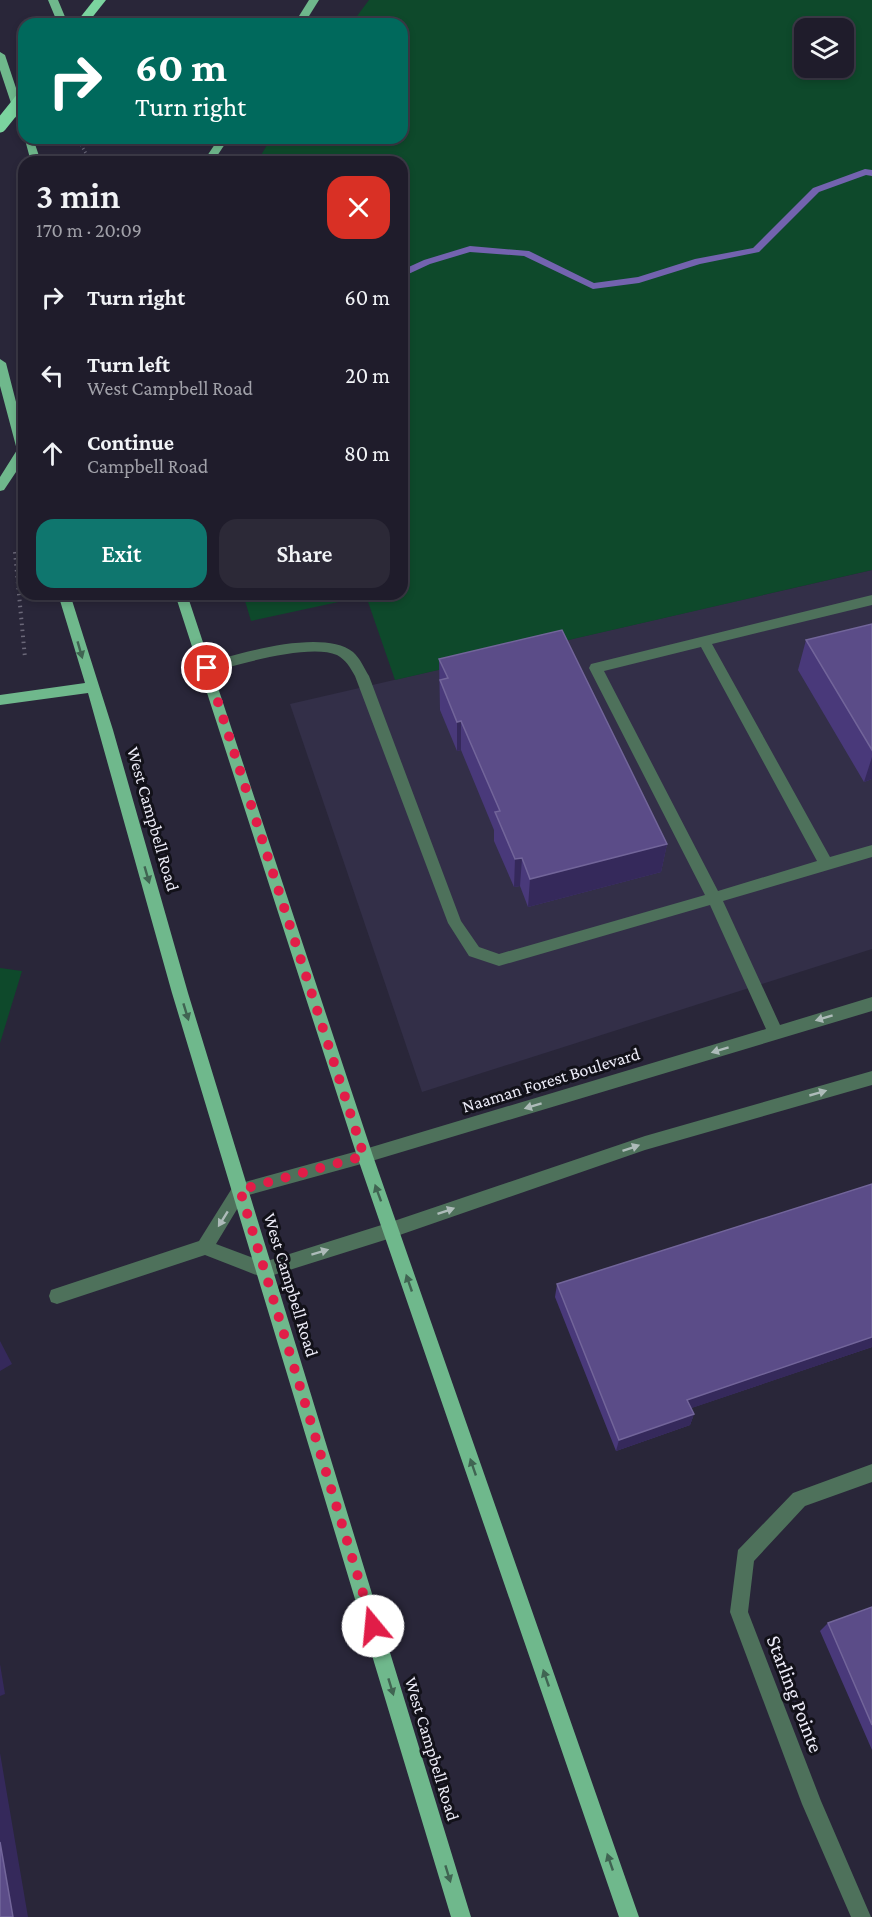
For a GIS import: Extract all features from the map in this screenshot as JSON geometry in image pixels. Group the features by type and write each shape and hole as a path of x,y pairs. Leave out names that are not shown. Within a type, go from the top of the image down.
{"highway":[{"path":"86,18 100,0"},
{"path":"0,126 18,104"}],"main road":[{"path":"53,0 60,18"},
{"path":"303,18 314,0"},
{"path":"0,55 18,109"},
{"path":"0,363 18,429"},
{"path":"0,487 18,460"},
{"name":"West Campbell Road","path":"66,600 106,730 180,993 461,1917"},
{"path":"183,600 364,1156 629,1917"},
{"path":"0,700 91,687"}],"street":[{"path":"776,1033 714,898 596,668 872,600"},
{"path":"704,641 826,864"},
{"path":"207,668 277,651 321,645 348,655 362,675 456,922 474,952 499,960 872,850"},
{"name":"Naaman Forest Boulevard","path":"240,1190 364,1156 872,1004"},
{"path":"57,1296 205,1247 264,1270 391,1230 645,1143 872,1078"},
{"path":"205,1247 240,1190"},
{"name":"Starling Pointe","path":"861,1917 812,1804 738,1612 745,1557 799,1499 872,1473"}],"path":[{"path":"15,552 18,584"},
{"path":"20,600 25,658"}],"shaded area":[{"path":"872,570 872,949 422,1092 290,704"}],"green space":[{"path":"369,0 872,0 872,570 395,680 367,600 408,600 408,156 260,156 268,144 408,144 408,18 356,18"},
{"path":"245,600 348,600 251,621"},
{"path":"0,968 22,971 0,1043"}],"building":[{"path":"872,624 872,750 806,640"},
{"path":"562,630 667,844 530,879 522,858 515,859 495,812 500,811 461,721 457,722 440,680 448,678 439,659"},
{"path":"872,1184 872,1337 687,1400 694,1414 619,1440 557,1284"},
{"path":"872,1607 872,1725 828,1623"},
{"path":"0,1842 13,1917 0,1917"}],"waterway":[{"path":"408,271 427,262 470,249 526,253 593,286 639,280 698,261 756,250 816,190 865,172 872,173"}],"route":[{"path":"207,668 364,1156 240,1190 373,1626"}]}
